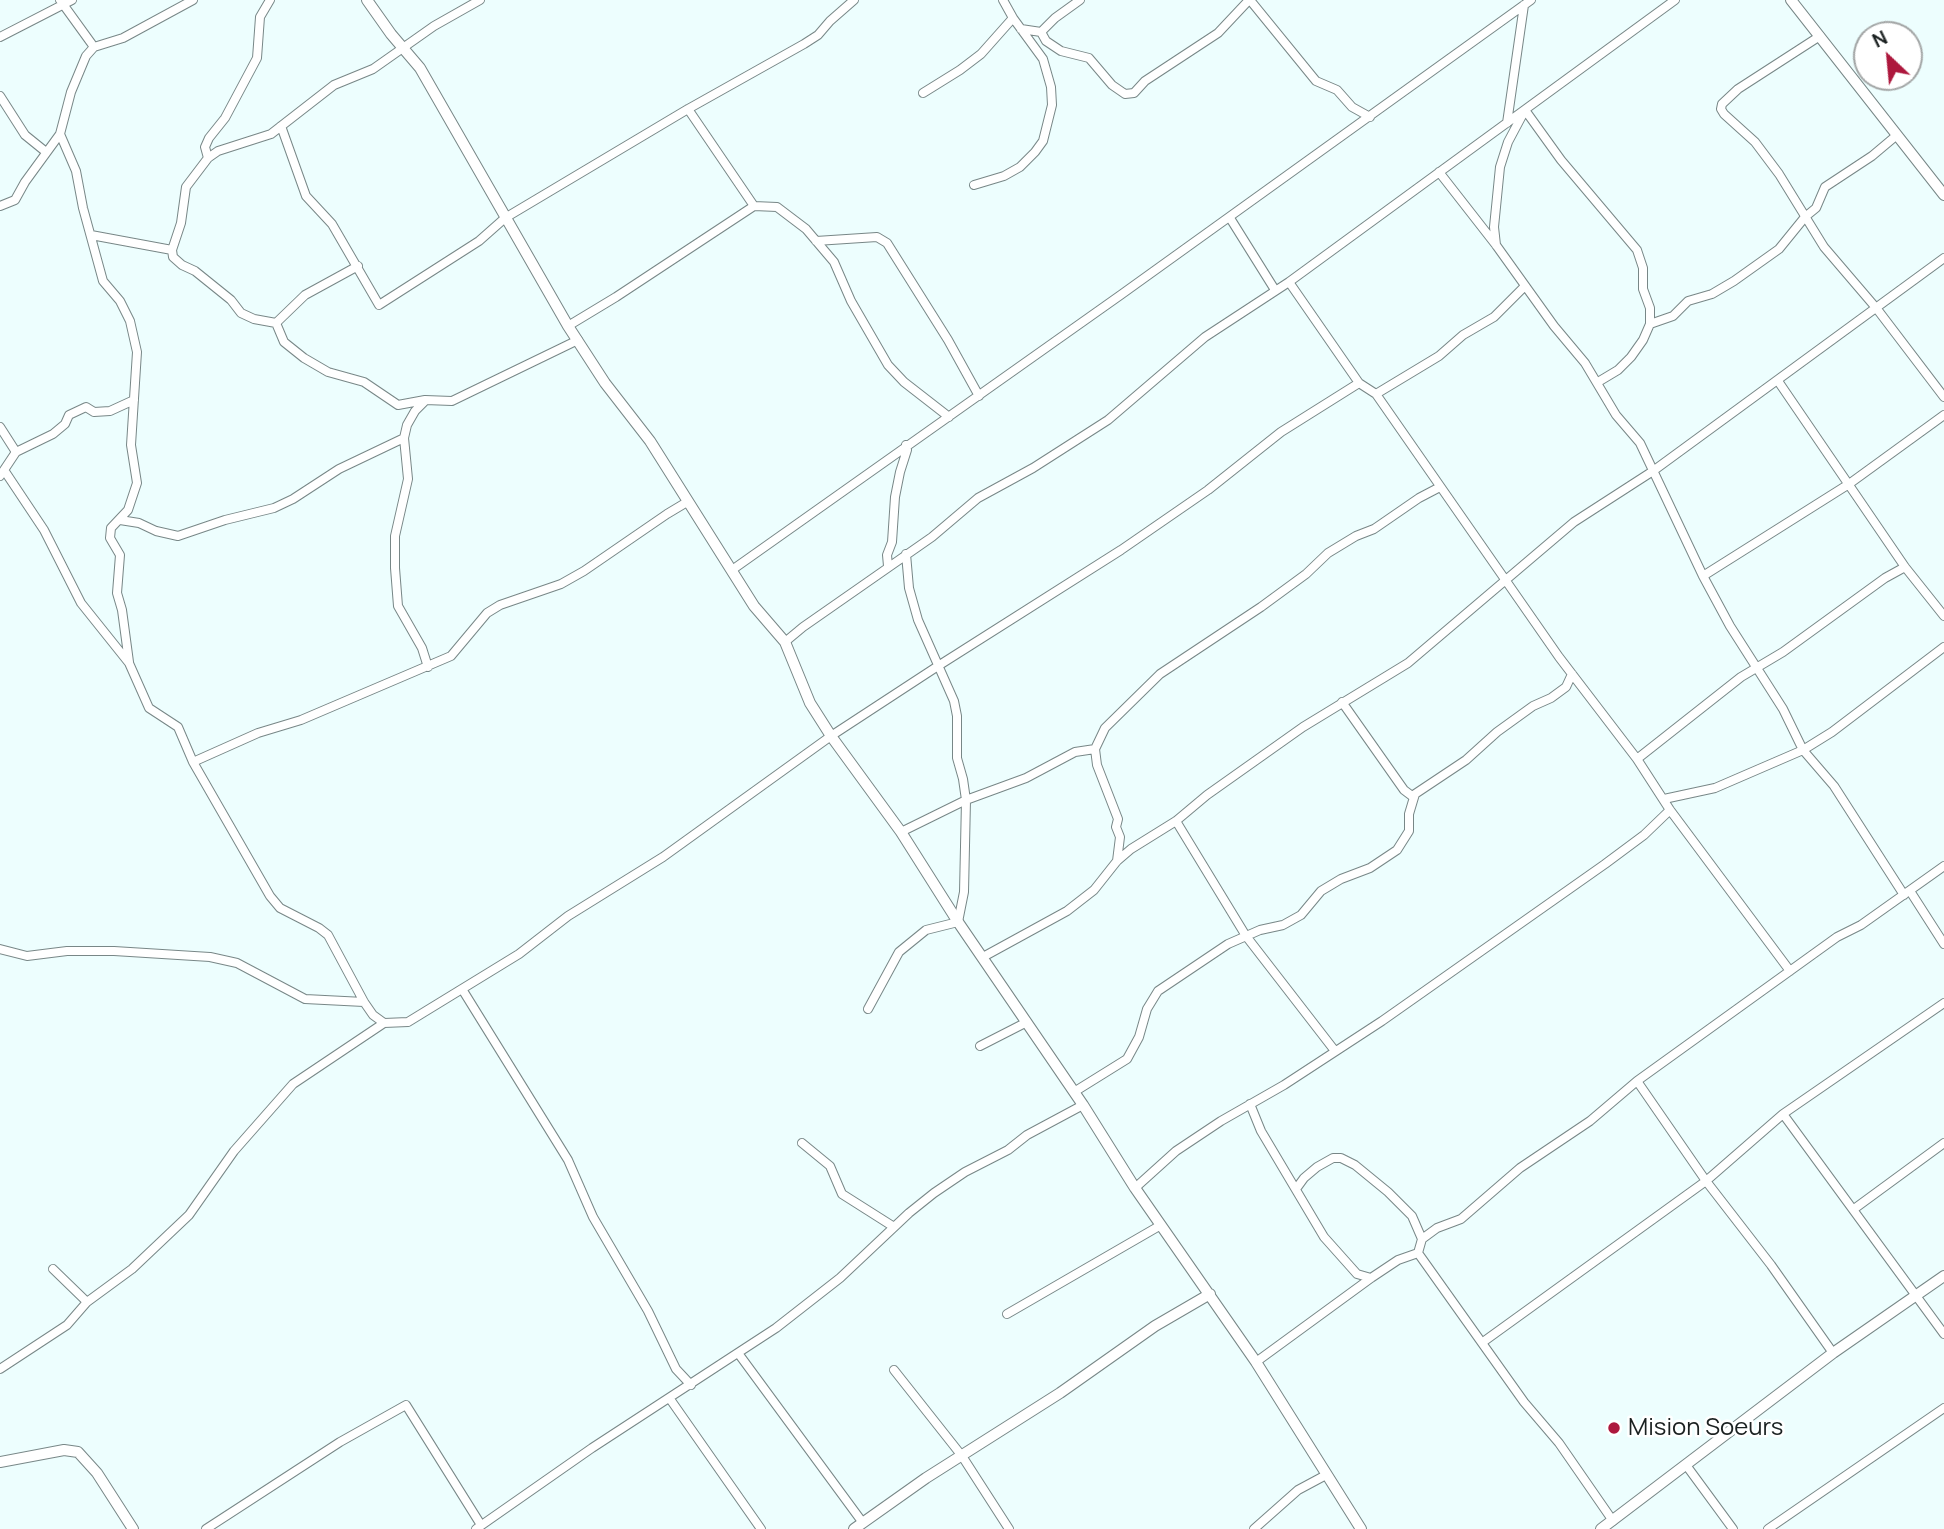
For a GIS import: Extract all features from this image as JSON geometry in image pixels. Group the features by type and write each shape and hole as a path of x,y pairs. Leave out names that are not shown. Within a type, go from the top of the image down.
{"street":[{"path":"0,206 15,200 60,135 71,92 86,56 93,47 123,38 192,0"},
{"path":"208,158 205,147 209,138 225,118 257,58 260,17 270,0"},
{"path":"367,0 420,68 568,326 605,383 650,441 754,606 785,642 810,703 831,736 901,832 958,922 1083,1104 1135,1188 1256,1362 1361,1529"},
{"path":"276,323 254,319 241,313 231,300 173,257 172,250 181,223 186,187 208,158 226,148 271,134 334,85 373,69 434,26 480,0"},
{"path":"281,126 306,196 332,224 379,305 478,241 505,218 688,109 804,44 818,35 830,20 854,0"},
{"path":"974,185 1004,176 1020,167 1035,152 1043,141 1052,105 1051,87 1043,59 1003,0"},
{"path":"1041,32 1080,0"},
{"path":"1041,32 1046,41 1061,51 1089,58 1112,85 1125,94 1134,93 1146,81 1218,33 1250,0 1316,81 1338,90 1352,107 1370,117"},
{"path":"785,642 932,537 978,498 1033,468 1108,420 1205,337 1289,282 1675,0"},
{"path":"1791,0 1944,195"},
{"path":"0,37 65,1 93,47"},
{"path":"732,570 1230,218 1528,3"},
{"path":"1507,123 1528,3"},
{"path":"923,93 981,54 1013,18"},
{"path":"1021,29 1041,32"},
{"path":"1819,36 1738,89 1721,108 1724,114 1755,142 1779,174 1824,247 1877,309 1944,397"},
{"path":"2,101 25,135 47,152"},
{"path":"688,109 754,206"},
{"path":"1496,245 1494,227 1500,167 1508,142 1525,110"},
{"path":"1525,110 1561,160 1637,250 1643,268 1643,289 1650,308 1650,324 1632,357 1618,370 1598,382"},
{"path":"60,135 76,171 103,281 120,301 130,321 137,367 131,445 137,483 128,510 111,528 110,538 120,555 117,593 129,663"},
{"path":"1650,324 1673,316 1688,301 1712,294 1779,249 1805,217 1816,208 1825,187 1872,156 1897,135"},
{"path":"1439,172 1598,382 1616,415 1640,443 1703,576 1730,626 1783,709 1804,750 1834,786 1944,944"},
{"path":"568,326 754,206 777,207 793,218 835,262 851,302 888,365 904,382 949,417"},
{"path":"1230,218 1275,290"},
{"path":"91,235 172,250"},
{"path":"816,241 877,237 887,243 948,340 978,396"},
{"path":"983,957 1067,911 1094,890 1117,861 1176,821 1207,795 1303,727 1408,663 1574,522 1653,471 1944,258"},
{"path":"276,323 305,295 358,266"},
{"path":"1289,282 1359,383 1376,394 1572,674 1637,759 1670,810 1790,971"},
{"path":"1376,394 1439,356 1463,335 1494,317 1525,286"},
{"path":"276,323 284,342 328,372 364,382 398,405 425,400 452,401 578,340"},
{"path":"1778,381 1905,567 1944,616"},
{"path":"0,1369 67,1325 87,1302 132,1269 188,1215 234,1151 293,1084 384,1023 408,1022 519,954 568,916 663,857 831,736 1121,550 1208,490 1282,432 1359,383"},
{"path":"134,400 110,411 94,412 86,407 69,415 65,424 53,434 16,452 2,473 44,530 80,603 129,663 149,708 178,727 193,762 270,896 279,908 328,935 364,1002 373,1015 384,1023"},
{"path":"425,400 407,425 404,438 408,479 395,536 398,606 422,648 428,667"},
{"path":"1703,576 1849,484 1944,415"},
{"path":"0,427 16,452"},
{"path":"120,520 139,523 156,531 178,536 225,520 274,508 339,469 404,438"},
{"path":"888,566 887,555 892,542 895,497 906,445"},
{"path":"1117,861 1120,837 1116,827 1118,819 1097,765 1095,749 1105,728 1160,674 1261,607 1306,574 1328,553 1356,536 1374,529 1440,487"},
{"path":"193,762 258,733 301,720 451,656 486,613 500,605 561,584 687,502"},
{"path":"906,554 909,588 918,620 956,708 957,758 966,800 964,892 958,922"},
{"path":"1637,759 1741,677 1905,567"},
{"path":"1664,799 1715,788 1804,750 1944,647"},
{"path":"1342,702 1404,790 1412,796 1466,760 1532,706 1551,698 1566,687 1572,674"},
{"path":"901,832 966,800 1026,778 1075,752 1095,749"},
{"path":"1074,1092 1127,1059 1139,1037 1147,1009 1158,991 1227,944 1283,925 1301,915 1321,891 1341,879 1370,868 1397,850 1409,831 1409,814 1415,794"},
{"path":"1135,1188 1176,1151 1382,1021 1605,864 1644,835 1670,810"},
{"path":"1176,821 1246,936 1335,1051"},
{"path":"1418,1253 1422,1239 1437,1228 1461,1219 1520,1168 1590,1121 1637,1081 1837,937 1861,925 1944,866"},
{"path":"869,1009 899,952 926,930 958,922"},
{"path":"0,949 27,956 67,951 114,951 209,957 237,963 304,999 364,1002"},
{"path":"462,989 568,1160 593,1217 648,1311 676,1369 691,1385"},
{"path":"1483,1342 1706,1181 1783,1114 1944,1003"},
{"path":"980,1046 1027,1022"},
{"path":"1637,1081 1706,1181 1771,1265 1833,1353"},
{"path":"206,1529 340,1442 406,1405 478,1527 592,1448 776,1328 840,1279 934,1193 965,1172 1083,1104"},
{"path":"1250,1104 1261,1131 1324,1237 1357,1274 1371,1278"},
{"path":"1783,1114 1944,1334"},
{"path":"802,1143 830,1166 842,1194 894,1227"},
{"path":"1854,1209 1944,1143"},
{"path":"1296,1189 1317,1167 1333,1158 1341,1158 1355,1165 1412,1216 1422,1239"},
{"path":"1007,1314 1161,1225"},
{"path":"1418,1253 1524,1402 1559,1443 1613,1521"},
{"path":"1256,1362 1371,1278 1398,1260 1418,1253"},
{"path":"53,1269 87,1302"},
{"path":"1601,1529 1833,1353 1944,1276"},
{"path":"738,1353 858,1526 1060,1393 1155,1326 1210,1294"},
{"path":"894,1370 962,1456 1009,1529"},
{"path":"670,1399 761,1529"},
{"path":"1768,1529 1944,1408"},
{"path":"0,1462 64,1450 78,1452 97,1473 133,1529"},
{"path":"1686,1465 1733,1529"},
{"path":"1254,1529 1298,1490 1326,1475"}],"place":[{"name":"Mision Soeurs","path":"1614,1428"}]}
